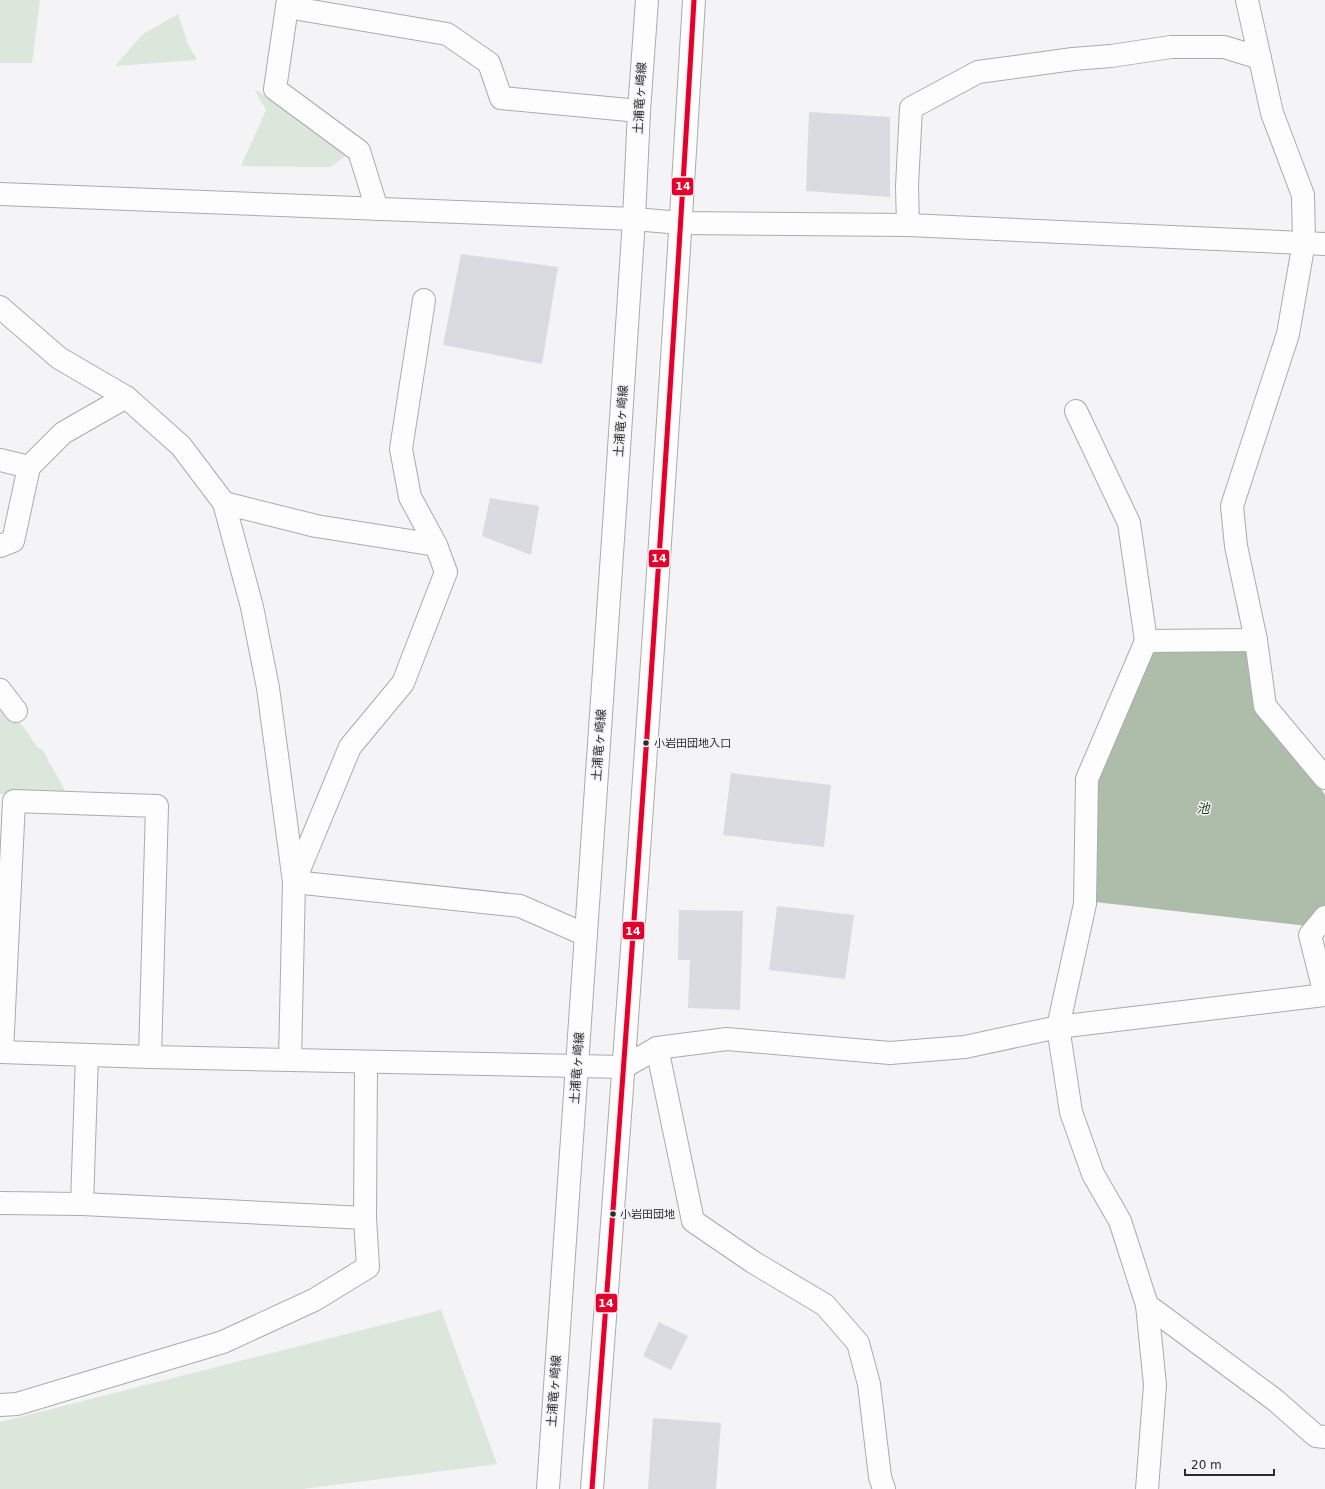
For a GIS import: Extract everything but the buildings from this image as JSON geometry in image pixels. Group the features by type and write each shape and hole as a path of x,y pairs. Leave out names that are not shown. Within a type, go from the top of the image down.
{"street":[{"name":"土浦竜ヶ崎線","path":"548,1489 578,1066 647,0"},
{"path":"592,1489 624,1067 681,223 694,0"},
{"path":"1247,0 1272,113 1303,195 1315,243 1288,334 1232,506 1236,546 1256,640 1265,706 1325,778"},
{"path":"377,209 359,151 275,89 287,3 446,34 489,63 501,98 639,111"},
{"path":"908,225 907,186 911,108 978,72 1172,47 1224,47 1260,58"},
{"path":"0,194 634,219 681,223 908,225 1315,243"},
{"path":"294,882 350,747 403,683 446,572 436,545 410,497 401,449 424,300"},
{"path":"0,307 59,358 126,397 181,446 224,503 252,607 268,688 294,882 290,1060"},
{"path":"0,546 13,541 29,467 63,433 126,397"},
{"path":"1076,410 1129,523 1146,641 1087,779 1085,904 1058,1027 1071,1112 1093,1174 1120,1221 1148,1304 1154,1385 1147,1489"},
{"path":"0,460 29,467"},
{"path":"224,503 316,526 436,545"},
{"path":"1146,641 1256,640"},
{"path":"0,690 16,711"},
{"path":"150,1058 157,806 14,801 1,1052 150,1058 624,1067 657,1048 726,1039 890,1053 965,1047 1058,1027 1325,995 1310,935 1325,917"},
{"path":"294,882 520,906 586,935"},
{"path":"657,1048 693,1221 753,1262 825,1305 858,1343 869,1384 880,1478 884,1489"},
{"path":"82,1204 87,1055"},
{"path":"0,1405 17,1404 223,1342 314,1300 368,1267 365,1218 366,1063"},
{"path":"0,1203 82,1204 365,1218"},
{"path":"1148,1304 1275,1400 1316,1436 1325,1437"}],"shaded area":[{"path":"0,0 40,0 32,63 0,63"},
{"path":"178,14 188,44 197,60 115,66 143,34"},
{"path":"254,89 273,100 347,155 330,167 241,166 266,110"},
{"path":"0,702 22,725 38,748 42,749 67,794 0,794"},
{"path":"441,1310 497,1464 303,1489 0,1489 0,1422"}],"water":[{"name":"池","path":"1151,649 1248,649 1257,709 1316,781 1325,795 1325,905 1307,926 1095,902 1098,781"}],"transit line":[{"name":"14","path":"592,1489 646,745 694,0"}],"place":[{"name":"小岩田団地入口","path":"646,743"},
{"name":"小岩田団地","path":"613,1214"}]}
